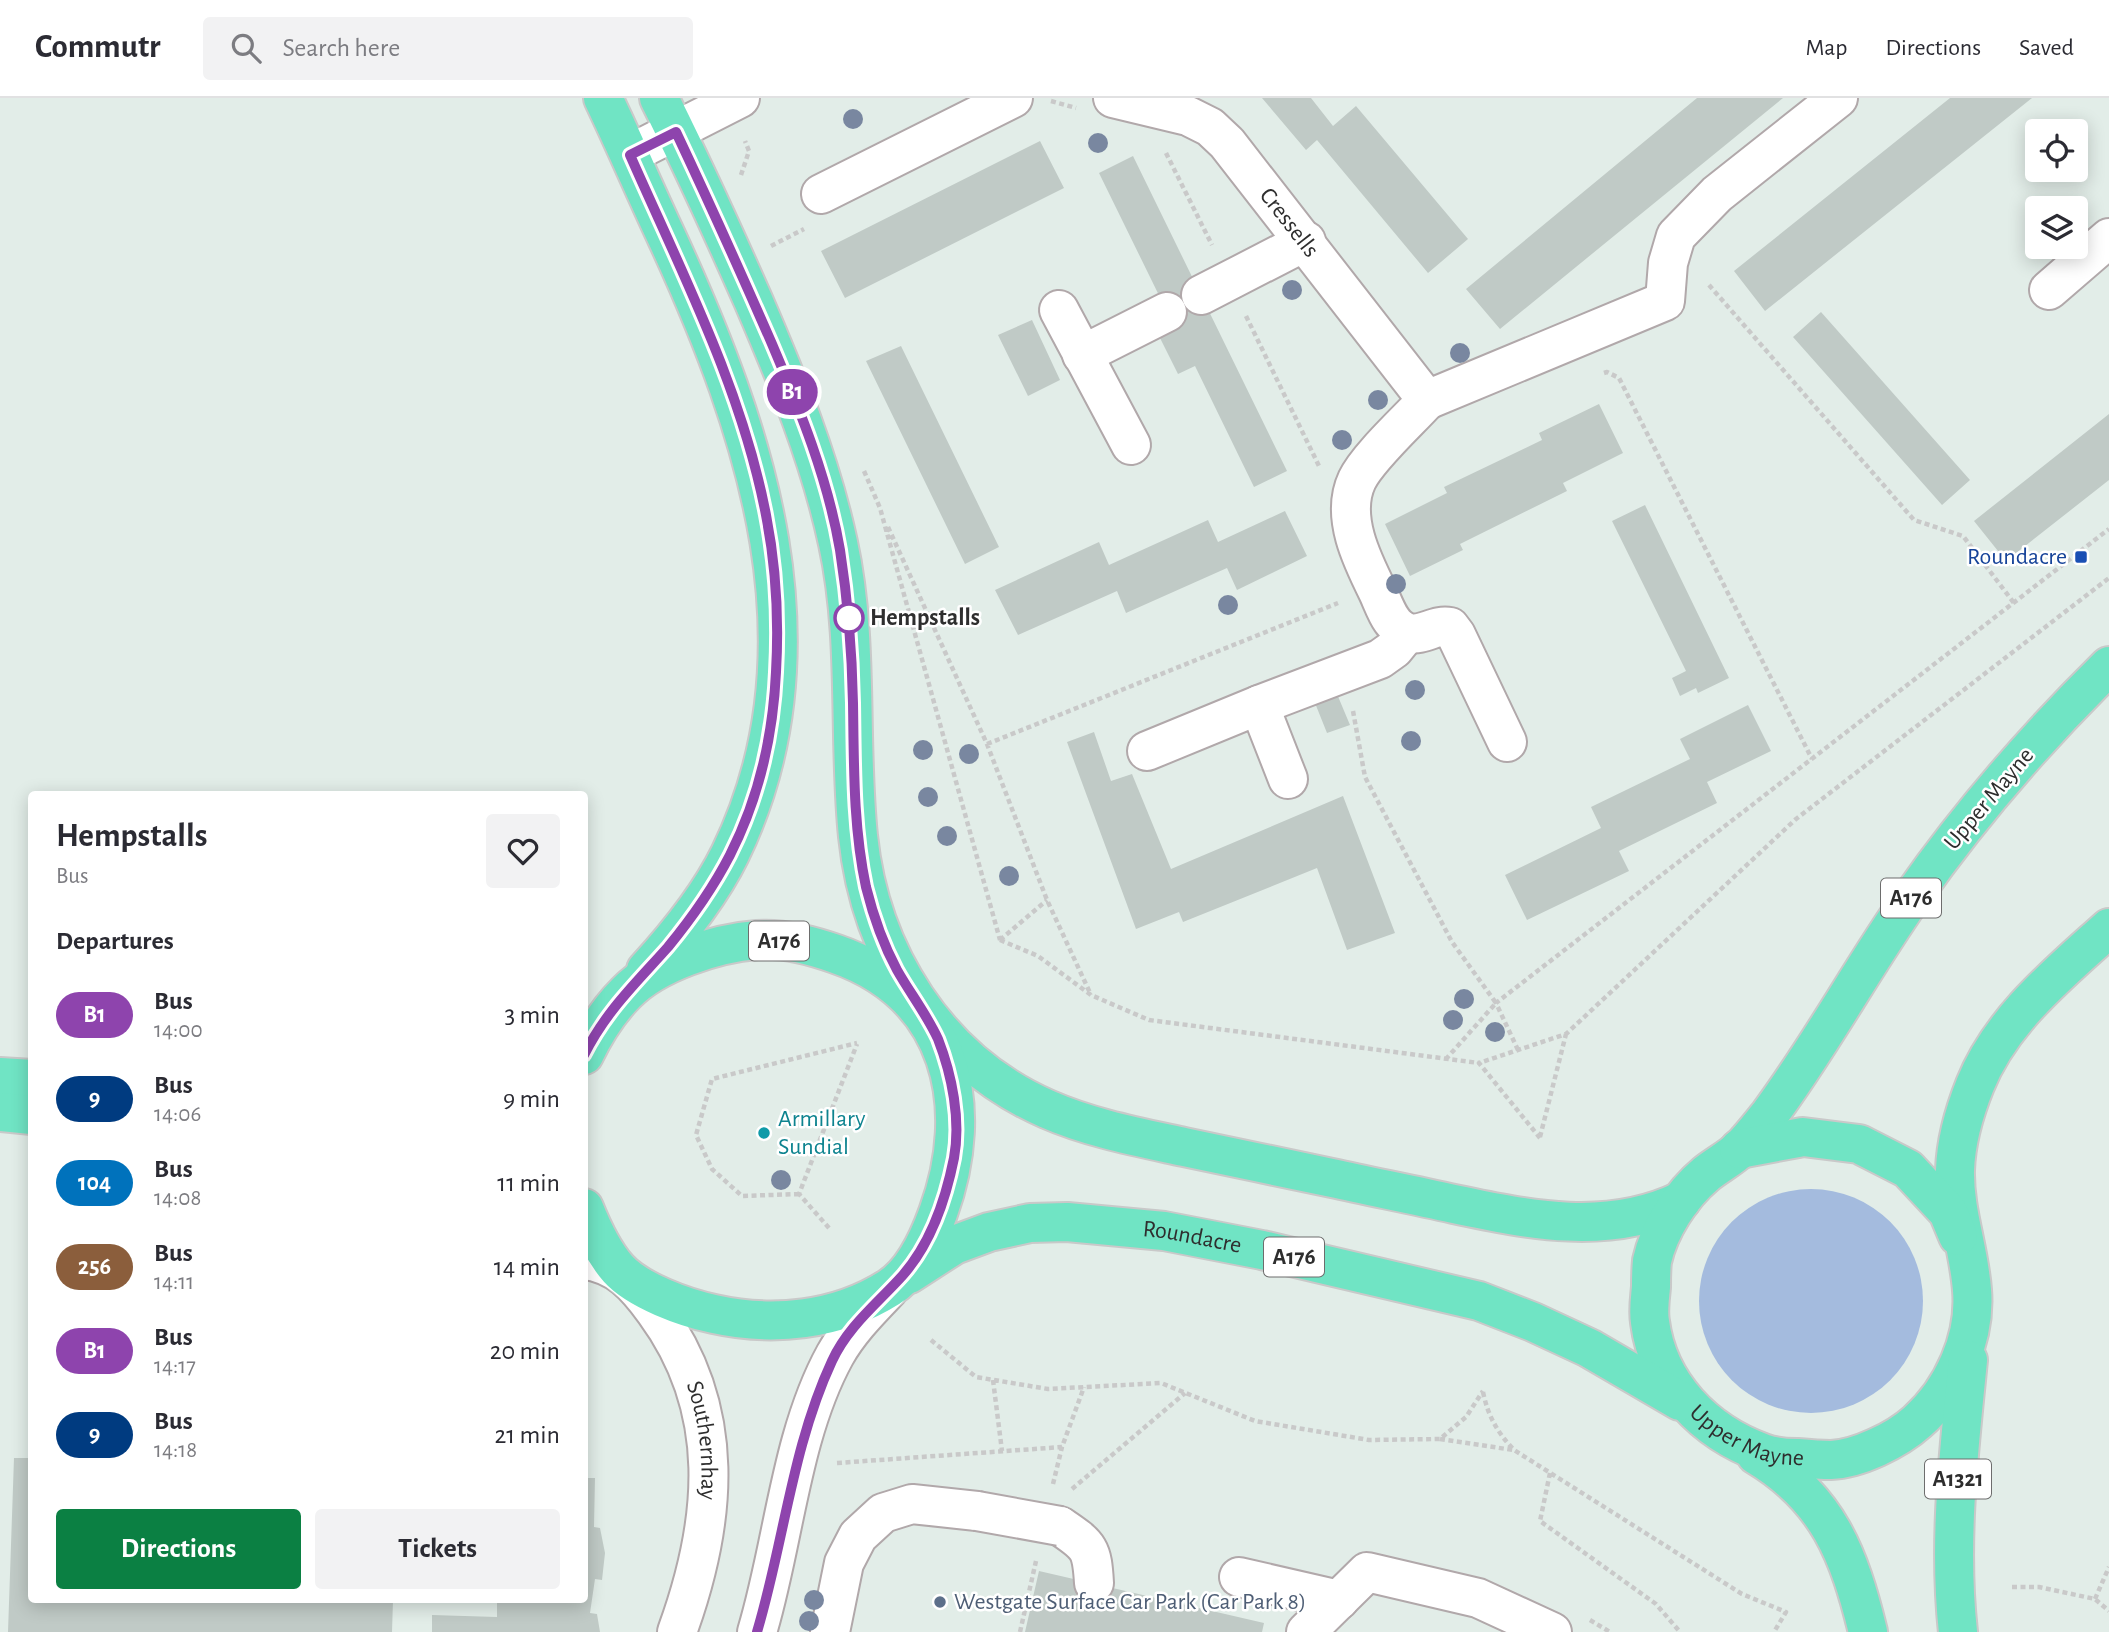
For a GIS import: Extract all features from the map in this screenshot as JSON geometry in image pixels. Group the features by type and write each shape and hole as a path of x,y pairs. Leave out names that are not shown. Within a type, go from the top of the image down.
{"main road":[{"path":"603,98 707,329 743,426 766,514 775,579 777,646 774,702 765,762 749,811 730,855 704,900 668,946 627,991"},
{"path":"659,98 720,226 785,375 822,478 839,546 848,612 854,790 864,876 879,928 896,968 922,1011"},
{"name":"Upper Mayne","path":"2109,666 2008,774 1954,839 1911,898 1787,1090 1740,1149 1704,1176 1681,1201 1663,1230 1652,1262 1650,1321 1663,1367 1687,1405 1713,1428 1739,1445 1773,1457 1836,1460 1881,1446 1915,1423 1939,1398 1957,1367 1971,1327 1973,1291 1957,1206 1955,1168 1974,1087 1992,1049 2026,1006 2109,928"},
{"name":"A176","path":"588,1015 659,970 689,955 738,941 767,940 817,948 877,972 903,991 956,1046 1012,1090 1045,1108 1118,1132 1483,1210 1553,1222 1613,1222 1638,1218 1681,1201"},
{"name":"A176","path":"588,1047 596,1031 627,991"},
{"name":"A176","path":"588,1217 598,1239 601,1264 682,1304 722,1316 760,1321 792,1320 827,1314 858,1303 890,1287 905,1273 935,1222 947,1189 955,1154 957,1130 947,1069 937,1038 922,1011"},
{"path":"0,1077 28,1079"},
{"path":"0,1112 28,1115"},
{"name":"Upper Mayne","path":"1740,1149 1803,1137 1859,1144 1908,1169 1948,1212 1967,1256"},
{"name":"Roundacre","path":"890,1287 954,1245 989,1232 1031,1223 1067,1222 1164,1231 1262,1250 1479,1301 1589,1348 1687,1405"},
{"name":"A1321","path":"1958,1632 1955,1527 1958,1462 1971,1327"},
{"path":"1739,1445 1795,1483 1828,1522 1853,1574 1868,1632"}],"street":[{"path":"630,155 740,98"},
{"path":"816,209 1013,98"},
{"name":"Cressells","path":"1113,98 1188,116 1210,127 1227,142 1427,400"},
{"path":"1507,742 1450,627 1441,625 1419,634 1407,633 1392,622 1362,560 1351,512 1357,480 1367,465 1427,400 1665,301 1668,263 1676,236 1717,194 1838,98"},
{"path":"2049,290 2109,238"},
{"path":"1215,288 1306,241"},
{"path":"1059,310 1131,445"},
{"path":"1082,355 1167,312"},
{"path":"1147,751 1380,659 1394,649 1407,633"},
{"path":"1259,705 1288,779"},
{"name":"Southernhay","path":"601,1264 651,1305 671,1332 690,1370 705,1427 710,1494 704,1540 693,1585 677,1632"},
{"path":"757,1632 794,1475 818,1390 835,1354 857,1323 890,1287"},
{"path":"830,1632 844,1563 858,1536 883,1513 912,1504 977,1511 1064,1509 1092,1555 1094,1583"},
{"path":"1306,1632 1367,1572 1478,1598 1552,1632"},
{"path":"1239,1577 1339,1600"}],"path":[{"path":"1050,101 1076,108"},
{"path":"1162,145 1215,288 1324,477"},
{"path":"764,249 816,209"},
{"path":"1709,285 1914,520 1963,536 2014,603"},
{"path":"1598,375 1608,372 1619,378 1812,759"},
{"path":"880,508 987,744 1047,900 1091,995"},
{"path":"1446,1059 1496,1003 2109,529"},
{"path":"1047,900 1000,940 1038,956 1091,995 1149,1020 1479,1063 1566,1034 1796,819 2109,578"},
{"path":"987,744 1342,602"},
{"path":"1369,662 1352,702 1365,777 1452,942 1496,1003 1518,1051"},
{"path":"1479,1063 1540,1138 1566,1034"},
{"path":"857,1043 848,1068 800,1194 742,1196 712,1169 696,1135 712,1079 857,1043"},
{"path":"800,1194 829,1228"},
{"path":"930,1340 976,1377 1048,1389 1161,1384 1255,1421 1369,1440 1440,1439 1514,1450"},
{"path":"993,1380 1002,1451"},
{"path":"1440,1439 1466,1417 1483,1391 1488,1414 1498,1433 1514,1450 1742,1594 1786,1612 1774,1632"},
{"path":"1064,1509 1185,1393"},
{"path":"1550,1473 1541,1521 1656,1604 1680,1632"},
{"path":"1020,1632 1036,1560"},
{"path":"2095,1599 2109,1567"},
{"path":"2012,1587 2039,1587 2095,1599 2109,1611"}],"shaded area":[{"path":"1800,1189 1822,1189 1864,1202 1882,1214 1898,1230 1915,1258 1923,1301 1915,1344 1898,1372 1882,1388 1854,1405 1822,1413 1800,1413 1758,1400 1740,1388 1724,1372 1707,1344 1699,1312 1699,1290 1712,1248 1724,1230 1740,1214 1768,1197"}],"building":[{"path":"1262,98 1311,98 1333,126 1356,106 1468,239 1428,273 1317,140 1306,150"},
{"path":"1697,98 1783,98 1500,329 1466,289"},
{"path":"1950,98 2032,98 1765,311 1734,271"},
{"path":"1040,141 1064,188 845,298 821,251"},
{"path":"1133,156 1287,471 1254,487 1195,366 1178,374 1159,336 1175,328 1099,173"},
{"path":"1821,312 1970,480 1942,505 1793,337"},
{"path":"1032,320 1060,380 1028,396 998,335"},
{"path":"901,346 999,547 965,564 866,361"},
{"path":"1599,404 1623,453 1563,483 1567,491 1460,544 1463,550 1410,576 1385,524 1447,493 1444,487 1542,440 1539,433"},
{"path":"2109,414 2109,480 2006,561 1974,521"},
{"path":"1645,505 1729,678 1698,693 1696,688 1680,696 1672,678 1686,671 1612,521"},
{"path":"1285,511 1307,556 1237,590 1227,568 1126,613 1117,591 1018,635 995,590 1099,542 1109,565 1208,520 1218,542"},
{"path":"1337,694 1350,725 1327,733 1315,703"},
{"path":"1748,705 1771,751 1707,782 1717,803 1619,851 1629,871 1527,920 1505,875 1601,828 1591,807 1690,759 1680,739"},
{"path":"1094,732 1111,781 1132,774 1171,869 1343,796 1395,933 1347,950 1317,868 1183,922 1179,912 1136,929 1067,742"},
{"path":"14,1458 28,1458 28,1603 393,1603 392,1632 8,1632"},
{"path":"588,1478 595,1478 594,1527 600,1528 605,1553 602,1580 595,1579 590,1613 597,1614 600,1632 432,1632 432,1615 497,1617 497,1603 588,1603"},
{"path":"1039,1571 1264,1623 1262,1632 1025,1632"}],"bus line":[{"name":"B1","path":"588,1047 609,1012 668,946 704,900 730,855 749,811 765,762 774,702 777,646 775,579 766,514 743,426 710,338 630,155 676,132 785,375 822,478 839,546 848,612 854,790 867,888 879,928 896,968 937,1038 947,1069 957,1130 947,1189 935,1222 919,1252 905,1273 857,1323 835,1354 818,1390 791,1487 757,1632"}],"place":[{"name":"Roundacre","path":"2081,557"},
{"name":"Hempstalls","path":"849,618"},
{"name":"Armillary Sundial","path":"764,1133"},
{"name":"Westgate Surface Car Park (Car Park 8)","path":"940,1602"}]}
